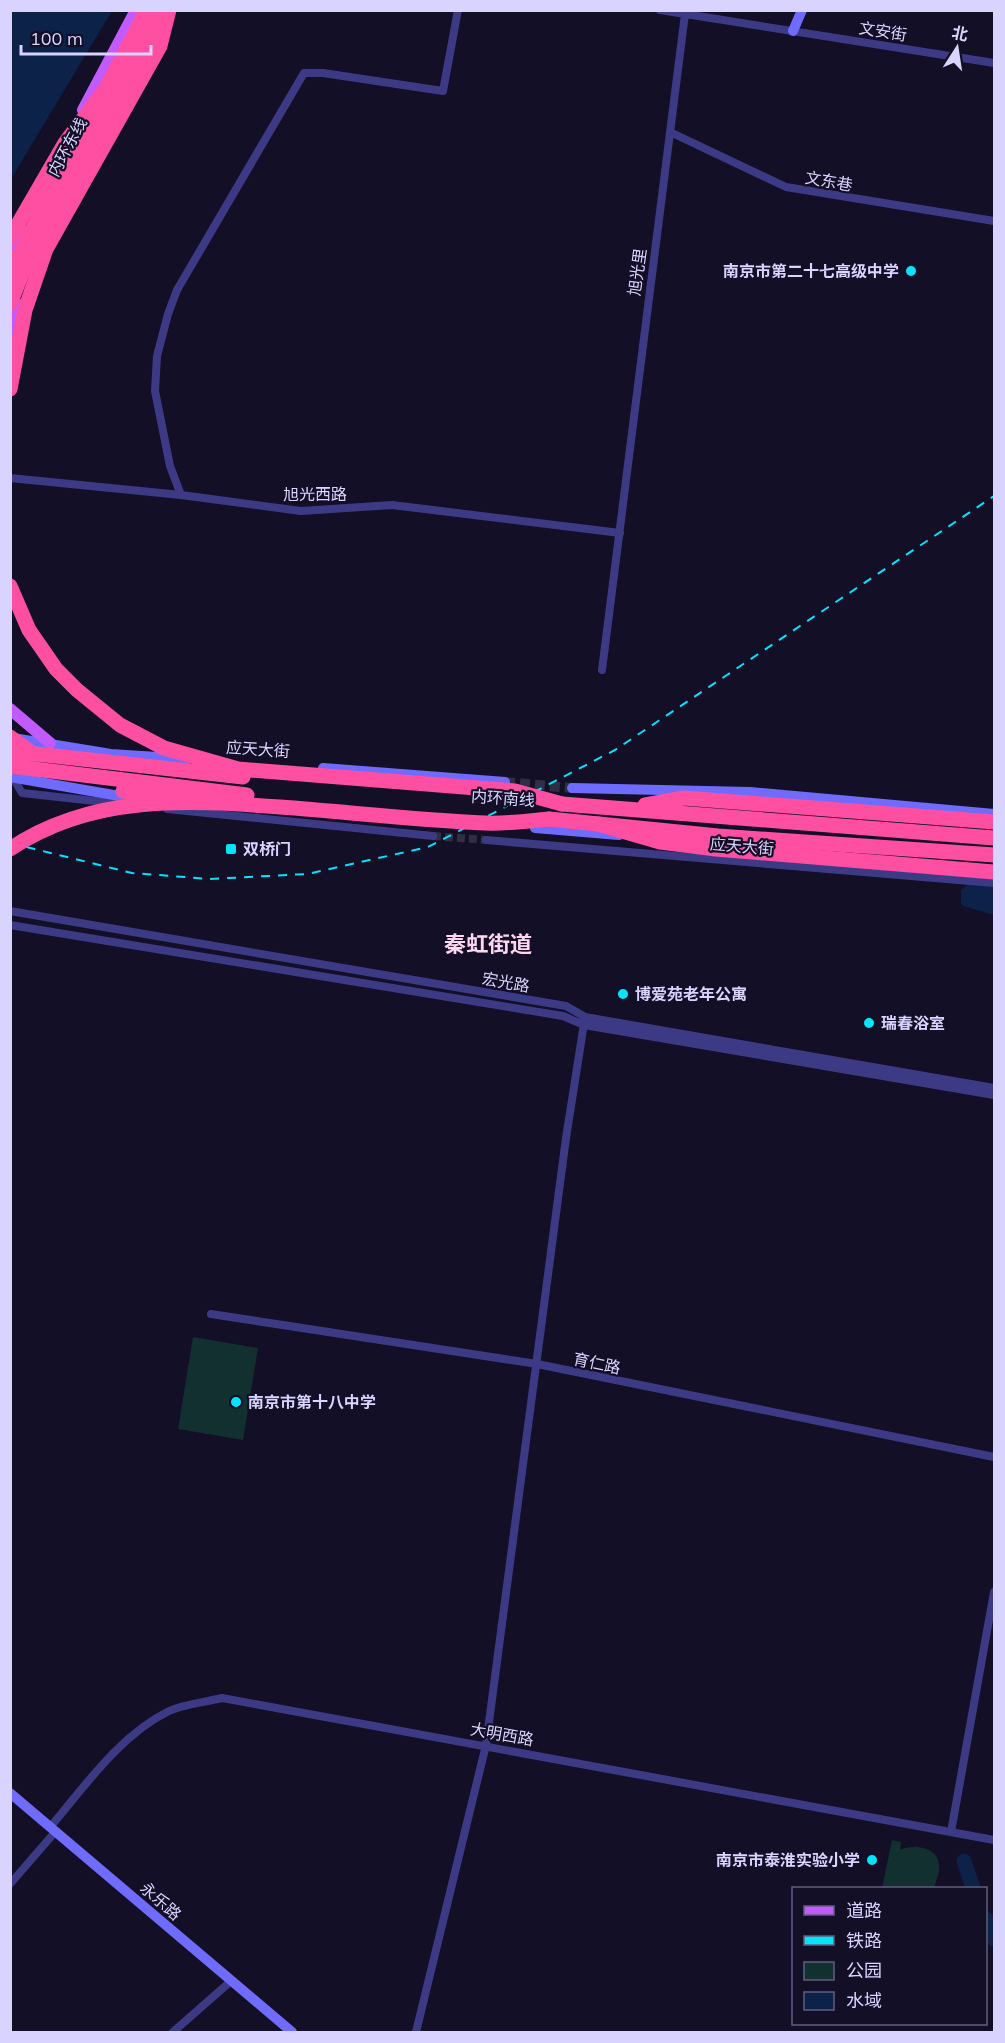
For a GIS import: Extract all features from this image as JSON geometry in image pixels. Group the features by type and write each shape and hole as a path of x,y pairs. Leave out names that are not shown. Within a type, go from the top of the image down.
{"highway":[{"path":"135,33 142,10"},
{"name":"内环东线","path":"10,272 147,10"},
{"name":"内环东线","path":"10,304 27,261 163,10"},
{"path":"10,389 25,310 46,249 160,46 169,10"},
{"path":"10,238 64,143 101,95"},
{"path":"10,586 29,630 56,669 120,725 164,748 238,768"},
{"path":"10,737 44,761 81,779 123,791 236,804 487,824 549,819"},
{"name":"内环南线","path":"10,751 212,775 994,838"},
{"path":"11,775 69,763 114,759 163,760 515,791 562,804"},
{"name":"内环南线","path":"11,775 549,819 718,836 994,855"},
{"path":"624,809 684,798 994,822"},
{"path":"10,849 52,825 112,807 167,801 236,804"},
{"path":"598,824 660,842 716,849 994,872"}],"main road":[{"path":"10,255 136,10"},
{"path":"10,342 29,274 84,164 169,10"},
{"path":"10,709 50,743"}],"street":[{"path":"181,495 170,466 155,391 157,356 177,290 304,73 323,73 443,91 458,10"},
{"name":"文安街","path":"660,10 994,63"},
{"path":"793,31 802,10"},
{"name":"旭光里","path":"602,670 686,14"},
{"name":"文东巷","path":"670,132 786,187 994,221"},
{"name":"旭光西路","path":"10,478 181,495 301,511 392,505 620,533"},
{"name":"应天大街","path":"10,737 111,754 505,782"},
{"path":"11,775 144,800 424,823"},
{"path":"11,775 22,793 433,836"},
{"path":"572,788 750,792 994,814"},
{"name":"应天大街","path":"535,828 994,866"},
{"name":"应天大街","path":"486,840 994,884"},
{"name":"宏光路","path":"10,910 566,1006 584,1021 994,1088"},
{"name":"宏光路","path":"10,925 563,1016 994,1095"},
{"path":"416,2032 486,1745 566,1138 584,1021"},
{"name":"育仁路","path":"211,1314 537,1364 994,1457"},
{"path":"951,1832 994,1592"},
{"name":"大明西路","path":"10,1884 109,1758 140,1730 170,1711 222,1698 994,1840"},
{"name":"永乐路","path":"10,1793 292,2032"},
{"path":"173,2032 231,1981"}],"green space":[{"path":"193,1337 258,1348 243,1440 178,1429"},
{"path":"892,1840 901,1842 900,1850 911,1847 924,1848 938,1859 938,1877 934,1887 882,1887"}],"water":[{"path":"10,11 112,11 11,179"},
{"path":"968,884 994,887 994,915 963,906 961,890"}],"waterway":[{"path":"964,1861 973,1887"},
{"path":"987,1922 994,1939"}],"tunnel":[{"path":"505,782 572,788"},
{"path":"433,836 486,840"}],"railway":[{"path":"10,843 132,873 210,879 307,874 428,847 615,750 994,496"}],"place":[{"name":"南京市第二十七高级中学","path":"911,271"},
{"name":"双桥门","path":"231,849"},
{"name":"博爱苑老年公寓","path":"623,994"},
{"name":"瑞春浴室","path":"869,1023"},
{"name":"南京市第十八中学","path":"236,1402"},
{"name":"南京市泰淮实验小学","path":"872,1860"}],"district":[{"name":"秦虹街道","path":"488,944"}]}
